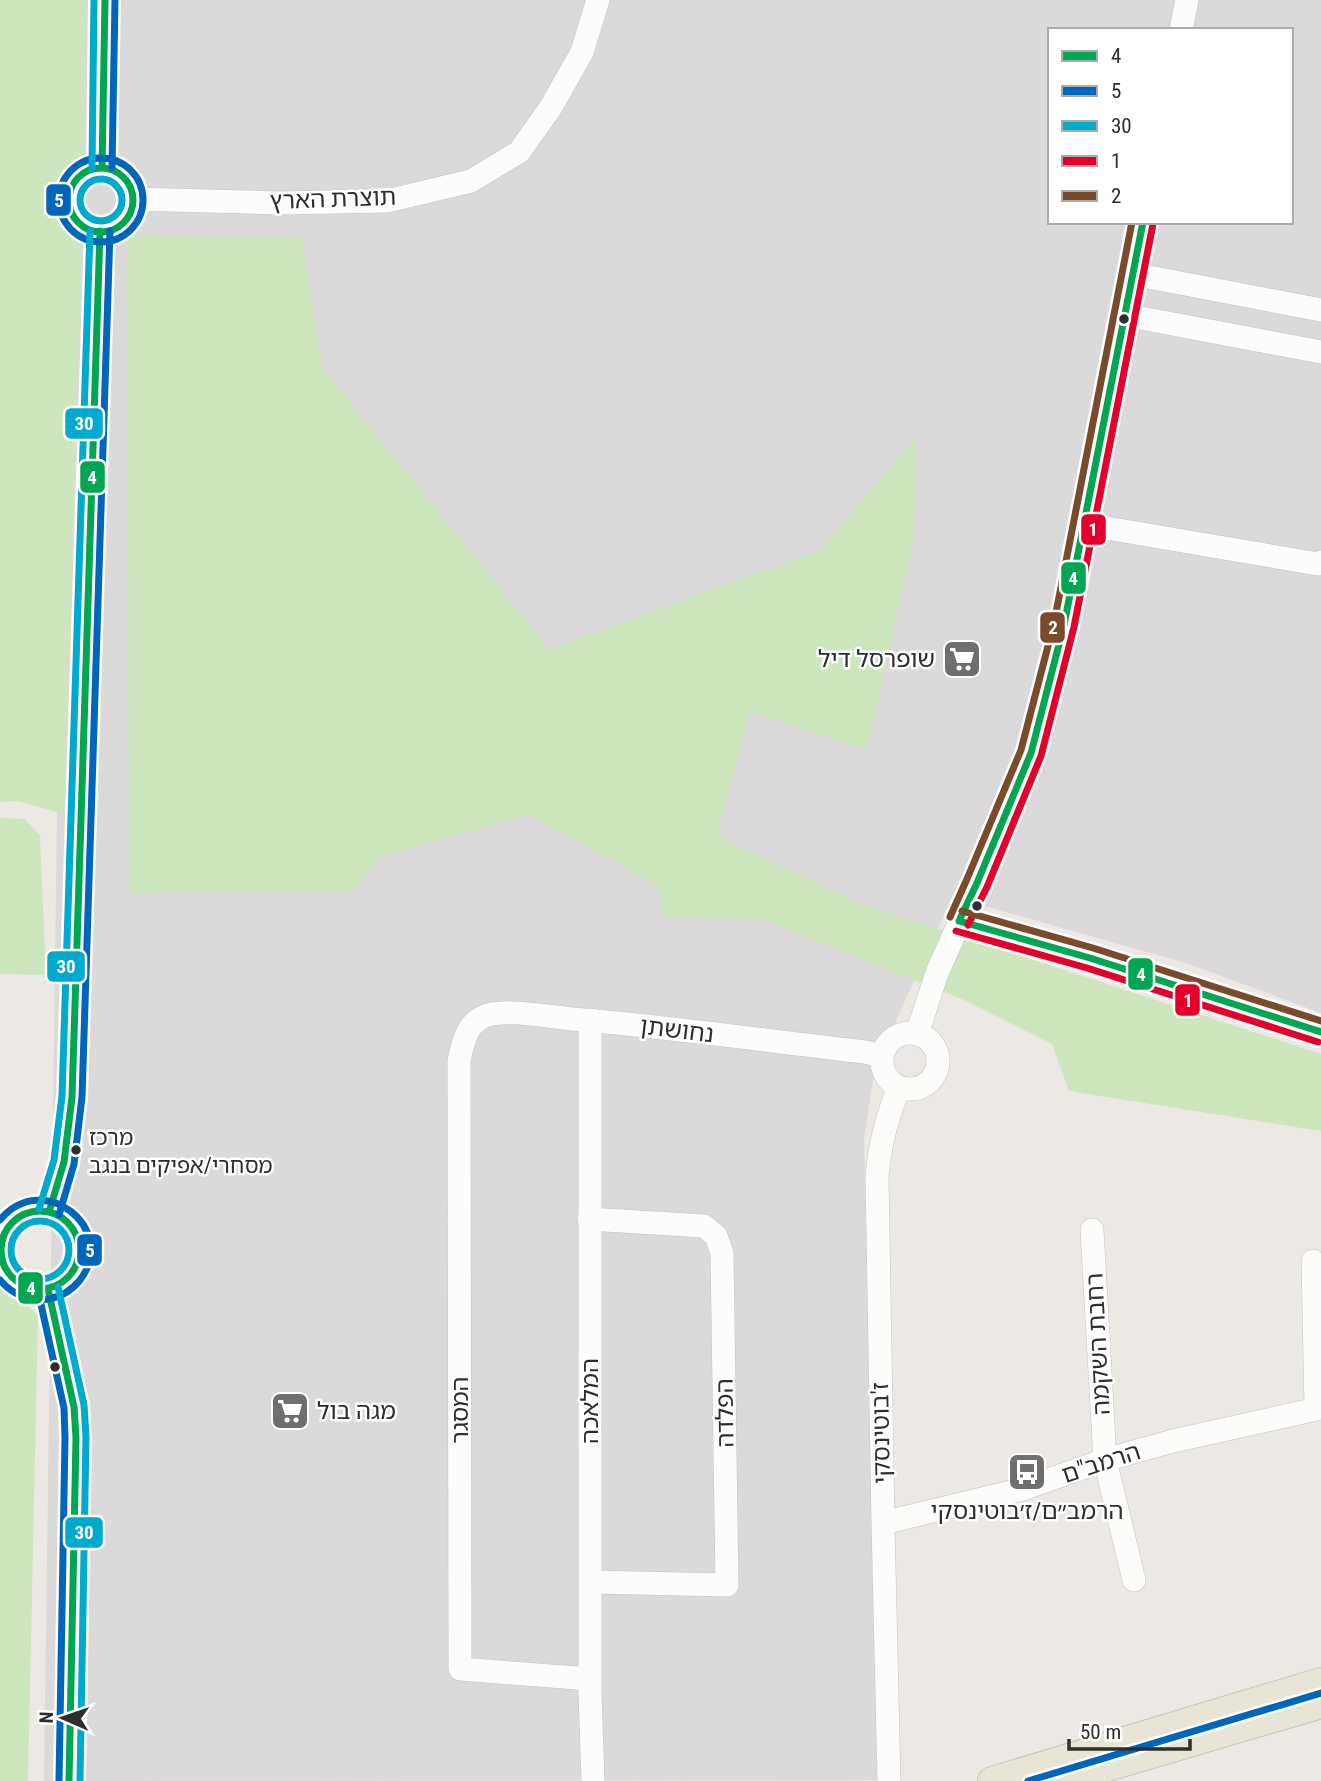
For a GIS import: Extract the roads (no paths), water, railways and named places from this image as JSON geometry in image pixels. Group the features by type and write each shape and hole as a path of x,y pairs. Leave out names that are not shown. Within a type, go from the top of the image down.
{"main road":[{"path":"992,1781 1321,1682"},
{"path":"1060,1781 1321,1704"}],"street":[{"path":"102,168 105,0"},
{"name":"תוצרת הארץ","path":"133,199 387,201 471,181 519,152 551,107 582,52 598,0"},
{"path":"1181,28 1187,0"},
{"path":"102,168 120,174 127,181 133,199 132,208 124,223 109,231 100,231 89,229 73,215 70,193 74,183 82,175 92,169 102,168"},
{"path":"917,1034 937,974 1031,753 1064,625 1143,224"},
{"path":"49,1212 64,1162 72,1097 100,231"},
{"path":"1133,274 1321,310"},
{"path":"1125,315 1321,352"},
{"path":"1083,524 1318,564 1321,562"},
{"path":"959,921 1090,958 1321,1032"},
{"name":"נחושתן","path":"473,1023 486,1015 503,1013 590,1020 883,1055"},
{"name":"המלאכה","path":"590,1020 590,1679 593,1781"},
{"name":"המסגר","path":"473,1023 463,1038 459,1061 460,1669 590,1679"},
{"path":"917,1034 932,1043 938,1060 937,1069 926,1084 908,1090 887,1078 882,1063 883,1055 889,1042 895,1037 917,1034"},
{"name":"ז'בוטינסקי","path":"889,1781 877,1176 879,1150 899,1087"},
{"path":"33,1211 49,1212 69,1223 77,1237 78,1259 72,1273 60,1285 48,1289 30,1289 16,1282 6,1271 0,1249 4,1234 13,1221 33,1211"},
{"name":"הפלדה","path":"589,1219 704,1226 716,1236 722,1253 727,1585 591,1582"},
{"name":"רחבת השקמה","path":"1092,1230 1105,1460 1133,1580"},
{"path":"1313,1261 1318,1409"},
{"path":"48,1289 74,1407 76,1438 69,1781"},
{"name":"הרמב\"ם","path":"883,1523 1023,1489 1105,1460 1173,1441 1318,1409"}],"place":[{"name":"שופרסל דיל","path":"962,659"},
{"name":"מרכז מסחרי/אפיקים בנגב","path":"76,1150"},
{"name":"מגה בול","path":"290,1411"},
{"name":"הרמב״ם/ז׳בוטינסקי","path":"1027,1472"}]}
